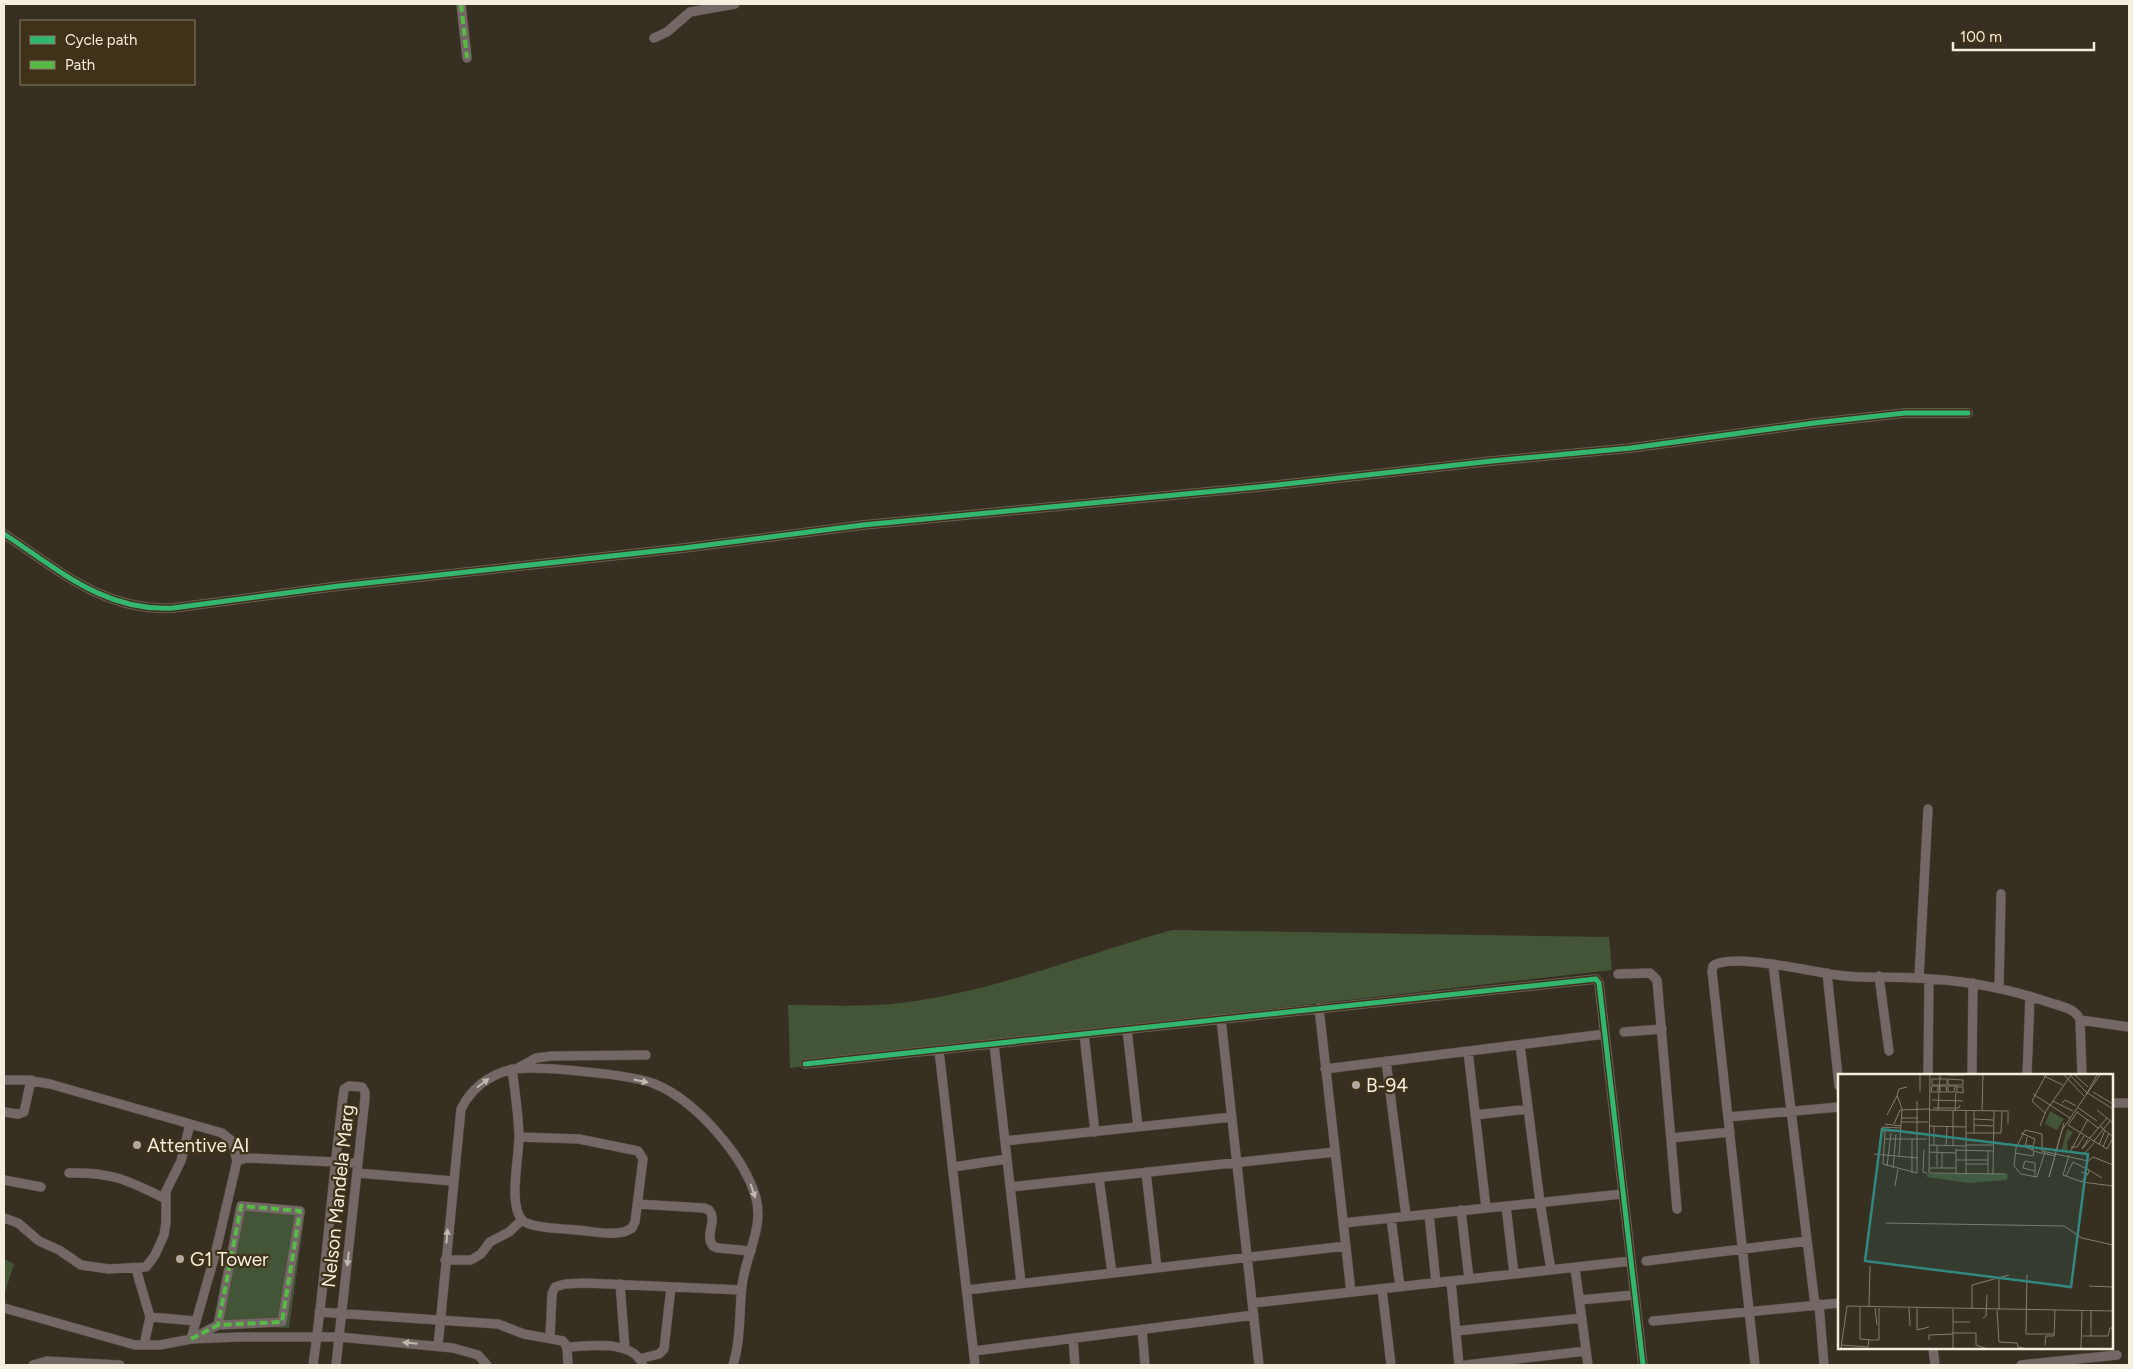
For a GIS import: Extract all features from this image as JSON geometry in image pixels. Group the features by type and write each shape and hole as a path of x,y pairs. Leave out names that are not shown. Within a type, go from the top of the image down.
{"street":[{"path":"461,4 467,58"},
{"path":"654,38 667,32 690,12 734,4"},
{"path":"4,534 85,588 126,604 154,609 339,586 684,548 863,525 1258,488 1492,461 1631,448 1814,423 1896,414 1968,413"},
{"path":"1919,978 1928,809"},
{"path":"1999,988 2001,894"},
{"path":"1755,1365 1713,966 1721,962 1773,964 1845,976 1919,978 1973,983 2030,996 2075,1012 2080,1020 2082,1074"},
{"path":"1773,964 1806,1241 1817,1305 1824,1365"},
{"path":"1618,974 1650,973 1656,977 1678,1209"},
{"path":"1827,973 1838,1077"},
{"path":"1879,976 1889,1051"},
{"path":"805,1064 1591,978 1596,979 1599,983 1642,1365"},
{"path":"1928,1074 1927,1016 1929,979"},
{"path":"1972,1074 1973,983"},
{"path":"2027,1074 2030,996"},
{"path":"1319,1008 1351,1292"},
{"path":"1221,1019 1259,1365"},
{"path":"2080,1020 2129,1027"},
{"path":"1128,1029 1138,1127"},
{"path":"1624,1032 1662,1029"},
{"path":"1084,1034 1095,1132"},
{"path":"1325,1068 1605,1034"},
{"path":"994,1044 1021,1283"},
{"path":"1520,1045 1540,1202 1551,1270"},
{"path":"939,1050 975,1365"},
{"path":"1468,1051 1486,1208"},
{"path":"438,1346 458,1119 464,1102 485,1080 515,1069 536,1058 552,1056 646,1056"},
{"path":"1386,1061 1406,1216"},
{"path":"515,1069 519,1137 515,1191 518,1213 522,1220 532,1225 565,1229 621,1232 632,1228 643,1158 638,1150 579,1139 519,1137"},
{"path":"515,1069 587,1072 655,1084 681,1100 720,1136 746,1174 758,1212 758,1225 741,1290 739,1341 734,1365"},
{"path":"4,1080 31,1080 190,1124 228,1136 232,1141 236,1150 236,1161 215,1255 191,1339"},
{"path":"4,1112 18,1114 24,1112 31,1080"},
{"name":"Nelson Mandela Marg","path":"313,1365 332,1204 334,1162 344,1089 349,1086 362,1087 365,1092 336,1365"},
{"path":"2113,1103 2129,1103"},
{"path":"1728,1117 1838,1107"},
{"path":"1475,1115 1528,1110"},
{"path":"1005,1141 1232,1117"},
{"path":"4,1218 18,1223 39,1241 59,1250 81,1266 104,1269 136,1269 146,1267 149,1265 160,1244 166,1222 164,1198 181,1161 190,1124"},
{"path":"1671,1138 1730,1132"},
{"path":"1010,1187 1335,1152"},
{"path":"236,1161 246,1158 334,1162 357,1168 452,1181"},
{"path":"953,1167 1007,1159"},
{"path":"1146,1172 1156,1268"},
{"path":"70,1173 108,1174 164,1198"},
{"path":"1099,1178 1112,1273"},
{"path":"4,1180 41,1187"},
{"path":"1343,1223 1622,1194"},
{"path":"637,1204 709,1210 713,1218 709,1237 713,1246 751,1251"},
{"path":"191,1339 218,1325 282,1322 300,1211 241,1206 218,1325"},
{"path":"1506,1206 1514,1274"},
{"path":"1461,1210 1469,1279"},
{"path":"1429,1214 1436,1283"},
{"path":"1391,1218 1400,1287"},
{"path":"445,1260 463,1261 476,1257 490,1242 509,1232 522,1220"},
{"path":"1646,1261 1806,1241"},
{"path":"967,1290 1346,1246"},
{"path":"1253,1303 1631,1262"},
{"path":"1575,1268 1588,1365"},
{"path":"136,1269 150,1317 144,1346"},
{"path":"1451,1281 1459,1365"},
{"path":"550,1338 552,1294 555,1287 565,1284 620,1284 741,1290"},
{"path":"620,1284 625,1349"},
{"path":"567,1347 604,1346 625,1349 641,1362 659,1354 664,1349 671,1287"},
{"path":"1382,1289 1391,1365"},
{"path":"1580,1300 1634,1295"},
{"path":"1653,1321 1838,1303"},
{"path":"4,1308 144,1346 191,1339 340,1336 438,1346 471,1352 482,1359 487,1365"},
{"path":"319,1312 498,1324 524,1334 563,1341 567,1347 568,1365"},
{"path":"974,1351 1254,1315"},
{"path":"150,1317 196,1321"},
{"path":"1456,1331 1582,1318"},
{"path":"1142,1329 1145,1365"},
{"path":"1073,1338 1075,1365"},
{"path":"1933,1349 1935,1365"},
{"path":"1466,1365 1586,1351"},
{"path":"2021,1365 2094,1353 2117,1355"},
{"path":"33,1365 47,1362 120,1365"}],"green space":[{"path":"1172,930 1609,937 1612,970 1043,1035 790,1068 788,1005 878,1005 962,992 1033,973"},
{"path":"238,1205 305,1212 289,1328 213,1324"},
{"path":"4,1259 14,1264 4,1295"}],"marked path":[{"path":"461,4 467,58"},
{"path":"191,1339 218,1325 282,1322 300,1211 241,1206 218,1325"}],"cycle path":[{"path":"4,534 63,574 103,596 125,603 148,607 173,608 339,586 684,548 863,525 1258,487 1492,461 1631,448 1814,423 1905,413 1968,413"},
{"path":"805,1064 1596,979 1599,983 1643,1365"}],"place":[{"name":"B-94","path":"1356,1085"},
{"name":"Attentive AI","path":"137,1145"},
{"name":"G1 Tower","path":"180,1259"}]}
